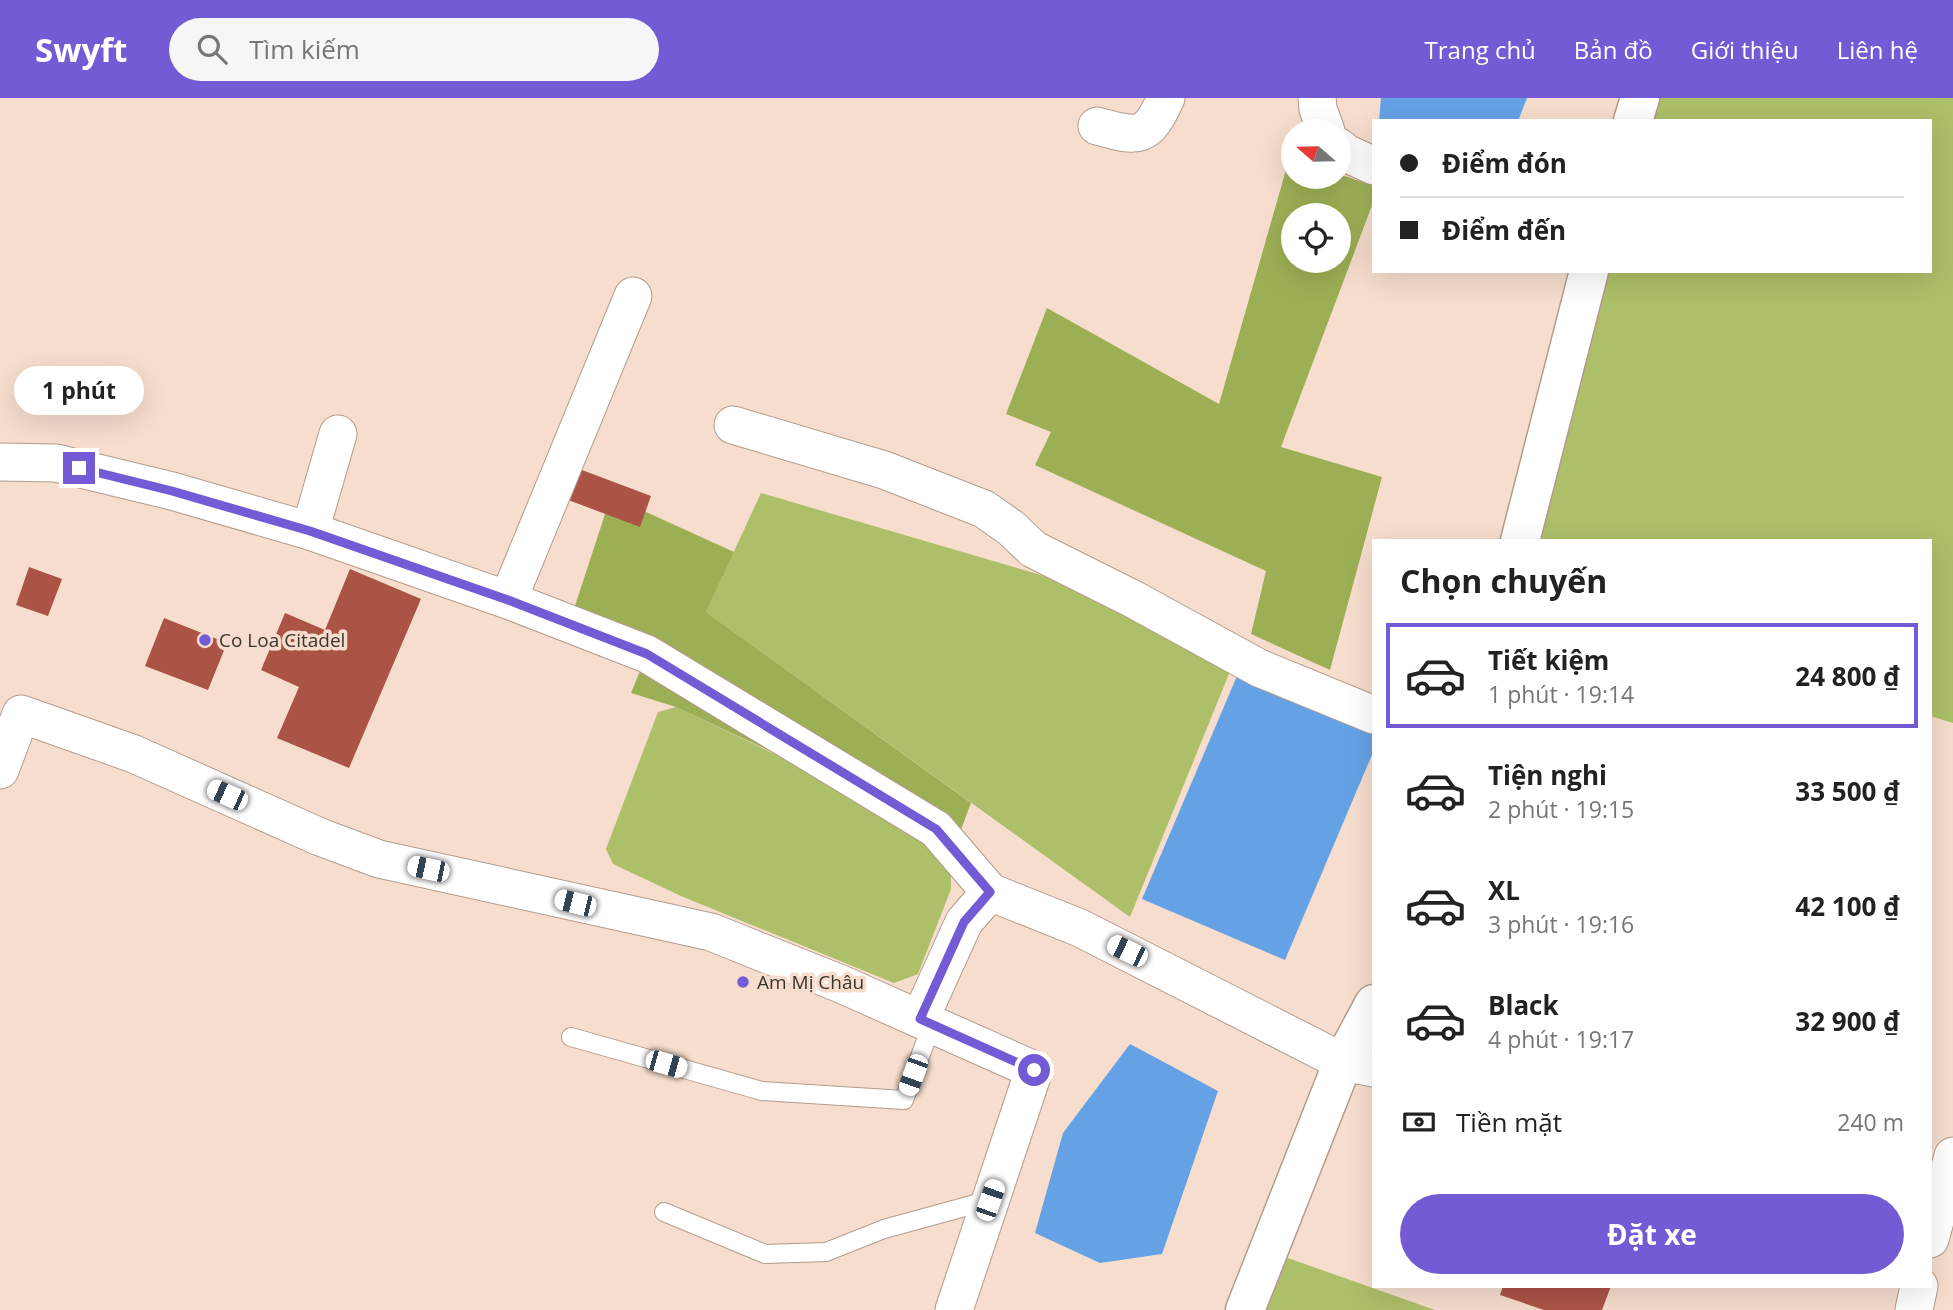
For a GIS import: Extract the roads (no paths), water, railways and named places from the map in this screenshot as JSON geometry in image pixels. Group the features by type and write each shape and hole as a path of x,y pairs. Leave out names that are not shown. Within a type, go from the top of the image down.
{"street":[{"path":"1097,126 1121,133 1136,133 1154,123 1166,98"},
{"path":"1317,98 1322,119"},
{"path":"1634,119 1640,98"},
{"path":"1351,155 1372,165"},
{"path":"1521,539 1588,273"},
{"path":"508,600 633,296"},
{"path":"733,425 884,470 984,509 1011,528 1033,550 1133,599 1259,668 1372,714"},
{"path":"310,531 338,434"},
{"path":"0,462 56,463 172,491 310,531 508,600 647,654 936,829 990,892 1080,928 1358,1065"},
{"path":"0,769 21,714 134,754 320,837 379,859 710,932 841,984 1034,1070 954,1310"},
{"path":"926,1021 964,922 990,892"},
{"path":"1245,1310 1358,1065 1372,1012"},
{"path":"1932,1234 1953,1156"},
{"path":"1932,1242 1953,1250"},
{"path":"1914,1310 1919,1288"}],"lane":[{"path":"571,1037 762,1091 904,1100 926,1021"},
{"path":"664,1212 765,1254 826,1252 884,1229 990,1200"}],"water":[{"path":"1381,98 1527,98 1519,119 1379,119"},
{"path":"1237,676 1372,733 1372,755 1285,960 1142,899"},
{"path":"1130,1044 1218,1091 1162,1254 1100,1263 1035,1233 1063,1133"}],"place":[{"name":"Co Loa Citadel","path":"205,640"},
{"name":"Am Mị Châu","path":"743,982"}]}
